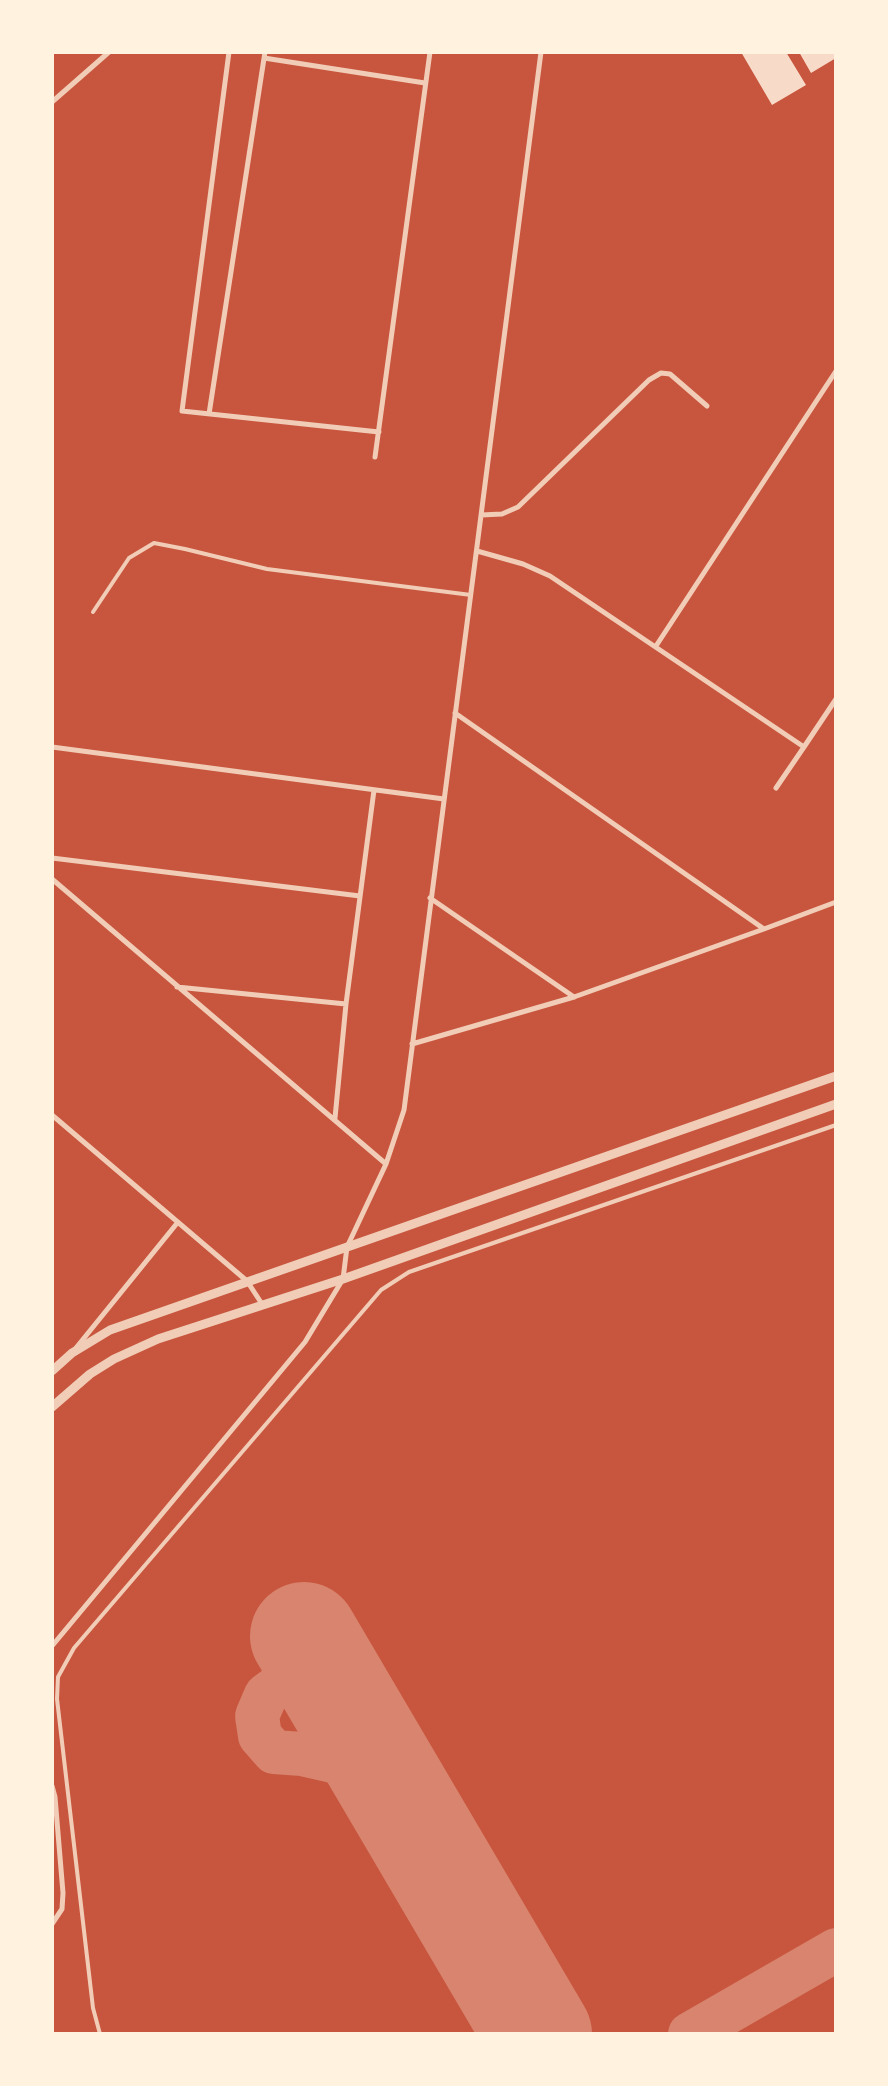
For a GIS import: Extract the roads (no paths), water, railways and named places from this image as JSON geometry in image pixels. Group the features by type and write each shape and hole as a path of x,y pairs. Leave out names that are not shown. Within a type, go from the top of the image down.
{"street":[{"path":"52,102 109,52"},
{"path":"229,52 182,411 379,432"},
{"path":"375,457 430,52"},
{"path":"52,1646 305,1342 343,1279 347,1246 386,1164 404,1110 541,52"},
{"path":"209,414 265,55 425,83"},
{"path":"656,646 836,372"},
{"path":"481,515 502,514 518,507 649,380 661,373 670,374 707,406"},
{"path":"477,551 523,564 550,576 804,747"},
{"path":"776,788 836,699"},
{"path":"455,713 764,928"},
{"path":"52,747 444,799"},
{"path":"335,1118 346,1004 374,790"},
{"path":"52,858 360,896"},
{"path":"52,879 177,987 335,1118 386,1164"},
{"path":"430,898 574,998"},
{"path":"412,1044 574,998 836,902"},
{"path":"177,987 346,1004"},
{"path":"72,1352 110,1330 836,1076"},
{"path":"52,1407 90,1374 136,1348 262,1304 343,1279 836,1104"},
{"path":"52,1115 247,1281 262,1304"},
{"path":"52,1371 72,1352 178,1222"},
{"path":"52,1786 55,1797 63,1893 62,1909 52,1924"}],"lane":[{"path":"93,612 129,558 154,543 267,569 471,595"},
{"path":"100,2034 93,2008 57,1699 58,1677 74,1648 381,1290 409,1272 836,1125"}]}
